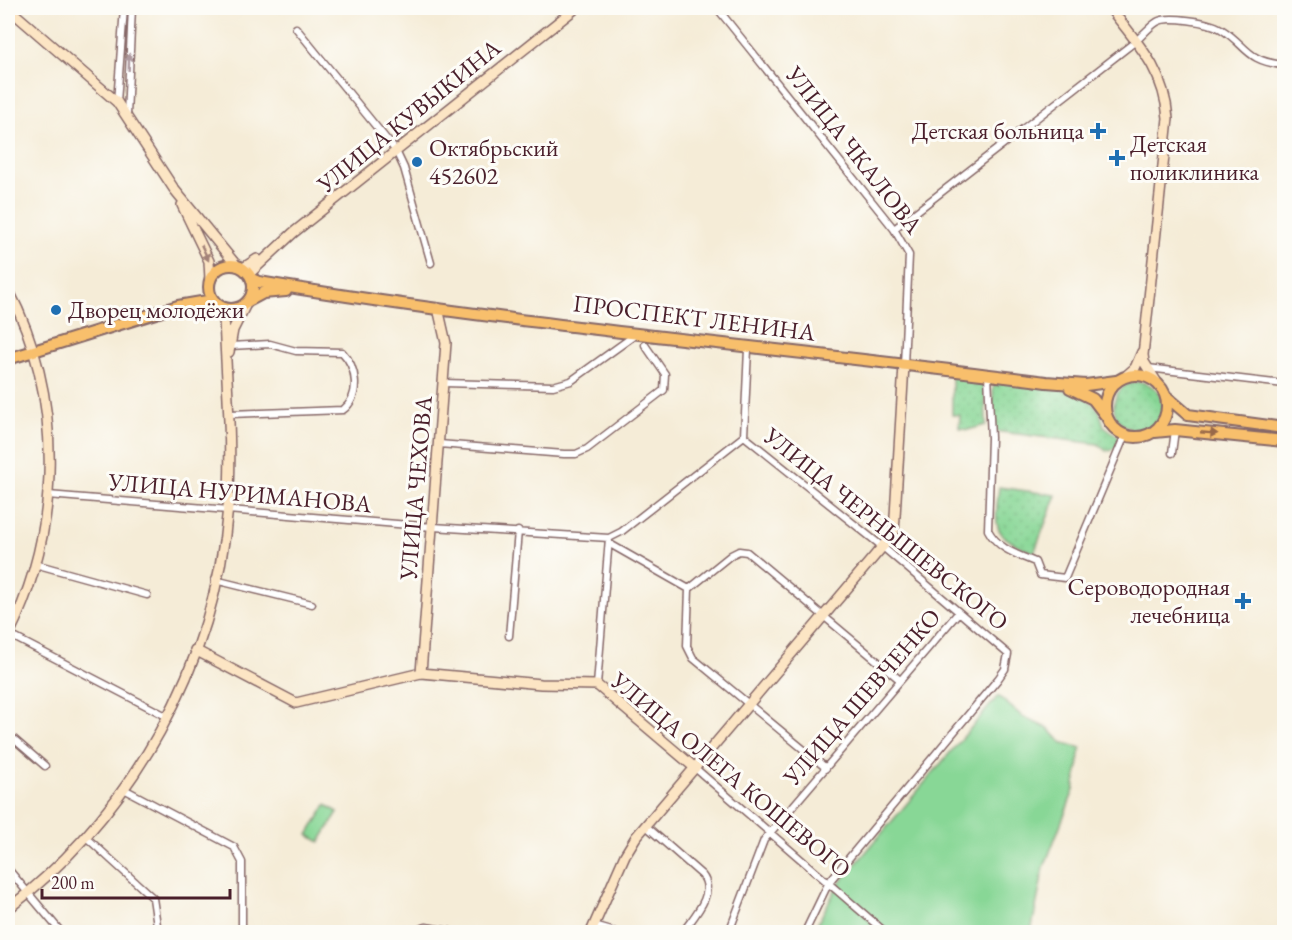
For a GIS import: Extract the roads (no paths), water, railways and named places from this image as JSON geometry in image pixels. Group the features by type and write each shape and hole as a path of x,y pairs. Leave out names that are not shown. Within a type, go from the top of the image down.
{"main road":[{"path":"8,358 178,306 216,303 233,310 248,302 254,288 245,272 221,267 209,284 178,306"},
{"name":"ПРОСПЕКТ ЛЕНИНА","path":"245,272 259,282 438,308 1046,382 1086,385 1116,381"},
{"path":"209,284 216,303"},
{"name":"ПРОСПЕКТ ЛЕНИНА","path":"248,302 255,296 272,292 338,294"},
{"path":"1151,433 1163,421 1168,405 1166,397 1156,381 1142,375 1127,375 1116,381 1106,398 1107,417 1114,428 1125,435 1139,437 1175,430 1284,441"},
{"name":"ПРОСПЕКТ ЛЕНИНА","path":"1046,382 1083,393 1093,399 1107,417"},
{"path":"1166,397 1188,415 1284,428"}],"street":[{"path":"8,8 117,102 174,189 209,261 209,284"},
{"path":"117,102 124,8"},
{"path":"127,116 132,8"},
{"name":"УЛИЦА КУВЫКИНА","path":"245,272 576,8"},
{"name":"УЛИЦА ЧКАЛОВА","path":"592,929 625,855 646,826 884,548 894,533 909,255 894,229 717,8"},
{"path":"1110,8 1156,68 1163,83 1168,118 1144,341 1144,362 1156,381"},
{"path":"894,229 1136,41 1158,21 1201,22 1220,29 1252,57 1284,65"},
{"path":"296,28 396,151 404,168 431,262"},
{"path":"174,189 245,272"},
{"path":"8,289 34,351 47,421 48,495 35,564 8,635 169,717"},
{"path":"227,373 233,330 248,302"},
{"path":"8,909 28,893 86,837 124,789 169,717 195,650 215,580 227,510 230,414 224,316 216,303"},
{"name":"УЛИЦА ЧЕХОВА","path":"421,673 444,383 446,336 438,308"},
{"path":"444,383 553,386 571,381 638,333"},
{"path":"1127,375 1138,362 1144,341"},
{"path":"230,346 270,344 296,351 342,352 353,374 355,395 343,410 230,414"},
{"path":"439,444 564,454 576,454 587,450 664,390 665,374 645,345"},
{"path":"597,686 609,541 744,436 748,350"},
{"path":"1147,368 1281,383"},
{"path":"988,375 991,438 988,530 1005,549 1035,562 1040,575 1065,578 1125,435"},
{"path":"1172,453 1175,430"},
{"name":"УЛИЦА ЧЕРНЫШЕВСКОГО","path":"744,436 884,548 1008,654 1007,664 998,680 830,882"},
{"name":"УЛИЦА НУРИМАНОВА","path":"48,495 433,527 518,531 609,541"},
{"path":"509,636 518,531"},
{"path":"609,541 689,589"},
{"path":"826,768 693,658 687,646 689,589 731,555 739,551 747,552 900,680"},
{"path":"35,564 147,595"},
{"path":"215,580 312,604"},
{"name":"УЛИЦА ШЕВЧЕНКО","path":"729,933 758,852 770,832 958,613"},
{"name":"УЛИЦА ОЛЕГА КОШЕВОГО","path":"195,650 296,703 421,673 541,684 597,686 830,882 885,933"},
{"path":"8,734 45,766"},
{"path":"124,789 239,853 242,862 242,933"},
{"path":"646,826 702,875 708,885 707,895 682,933"},
{"path":"86,837 153,898 158,933"},
{"path":"8,869 61,933"},
{"path":"805,933 830,882"},
{"path":"411,933 426,927 455,933"},
{"path":"592,929 615,933"}],"place":[{"name":"Детская больница","path":"1098,131"},
{"name":"Детская поликлиника","path":"1117,158"},
{"name":"Октябрьский 452602","path":"417,162"},
{"name":"Дворец молодёжи","path":"56,310"},
{"name":"Сероводородная лечебница","path":"1243,601"}]}
